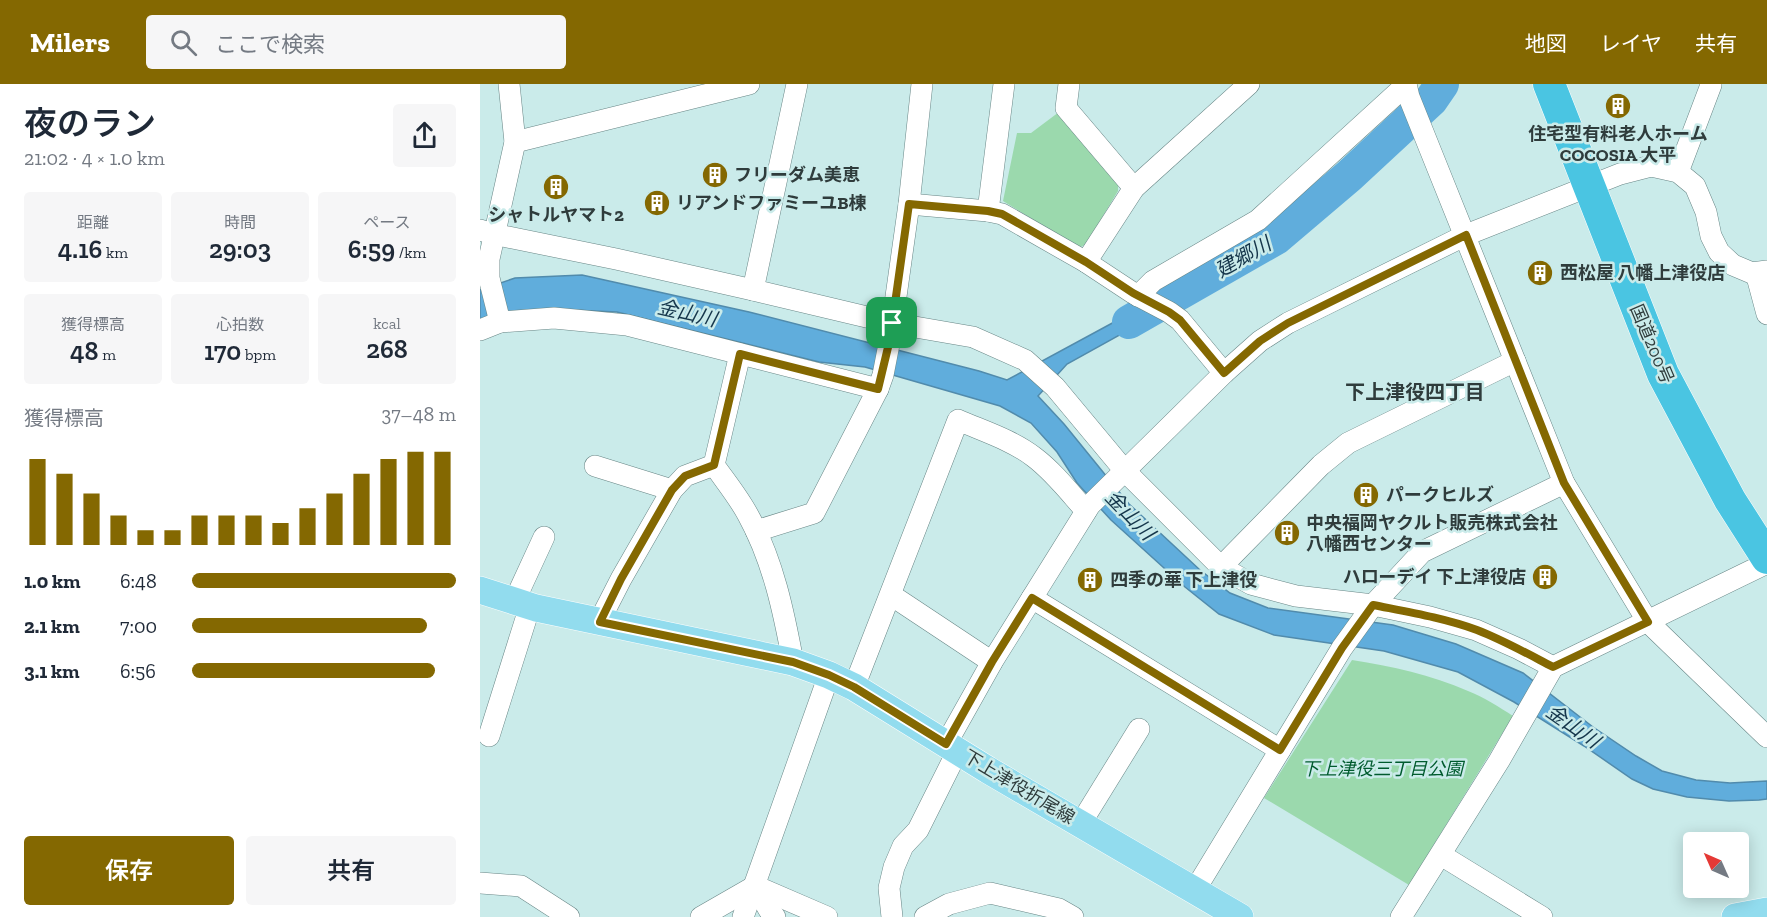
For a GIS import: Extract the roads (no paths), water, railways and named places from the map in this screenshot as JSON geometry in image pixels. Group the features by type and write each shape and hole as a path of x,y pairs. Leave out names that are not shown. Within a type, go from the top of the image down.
{"highway":[{"name":"国道200号","path":"1549,84 1663,374 1730,500 1767,558"}],"main road":[{"name":"下上津役折尾線","path":"480,590 522,604 600,622 793,662 829,675 854,687 1240,917"}],"street":[{"path":"500,322 489,278 487,232 515,142 509,84"},
{"path":"515,142 749,84"},
{"path":"753,290 797,84"},
{"path":"756,531 814,513 880,382 891,331 909,204 922,84"},
{"path":"988,211 1004,84"},
{"path":"1069,84 1066,108 1134,188"},
{"path":"1086,262 1134,188 1249,84"},
{"path":"1678,172 1711,85"},
{"path":"1142,298 1153,281 1258,220 1407,89 1564,483 1648,622 1767,736"},
{"path":"892,917 889,888 894,867 903,846 918,830 952,747 992,662 1088,508 1224,373 1260,341 1288,323 1466,235 1620,174 1651,166 1678,172 1695,186 1706,212 1711,236 1719,252 1733,266 1752,273 1761,272 1767,314"},
{"path":"909,204 1002,214 1169,312 1180,320 1224,373"},
{"path":"487,232 753,290 891,331 973,337 1025,360 1055,387 1120,476 1221,567 1251,584 1296,596 1369,610 1430,617 1476,630 1519,649 1548,675"},
{"path":"480,330 500,322 554,318 627,325 740,354 880,382"},
{"path":"740,354 714,465 739,500 756,531 771,569 784,616 793,662"},
{"path":"1221,567 1321,465 1348,443 1515,361"},
{"path":"854,687 958,420 1034,456 1088,508"},
{"path":"600,622 621,579 672,490 685,476 714,465"},
{"path":"595,466 672,490"},
{"path":"1195,890 1342,648 1369,610 1422,552 1564,483"},
{"path":"489,736 522,604 544,537"},
{"path":"1401,917 1499,761 1548,675 1767,562"},
{"path":"891,595 992,662"},
{"path":"1032,598 1280,750"},
{"path":"743,917 829,675"},
{"path":"1081,823 1139,729"},
{"path":"1441,855 1542,917"},
{"path":"480,883 520,886 569,917"},
{"path":"700,917 754,886"},
{"path":"754,886 775,917"},
{"path":"754,886 827,917"},
{"path":"925,917 949,904 990,893 1059,909 1073,917"}],"water":[{"name":"金山川","path":"582,275 749,312 1007,380 1142,307 1154,316 1067,364 1038,396 1064,424 1129,504 1200,570 1230,593 1268,608 1393,625 1456,644 1523,673 1593,727 1662,771 1696,780 1730,783 1767,781 1767,799 1729,801 1687,797 1653,789 1632,779 1514,702 1458,672 1384,651 1274,635 1219,614 1185,587 1111,520 1077,483 1057,452 1031,423 1000,406 865,367 819,362 617,312 550,309 480,320 480,290 515,278"}],"waterway":[{"name":"建郷川","path":"1129,322 1276,238 1349,176 1431,100 1442,84"}],"place":[{"name":"住宅型有料老人ホーム COCOSIA 大平","path":"1618,106"},
{"name":"フリーダム美恵","path":"715,175"},
{"name":"シャトルヤマト2","path":"556,187"},
{"name":"リアンドファミーユB棟","path":"657,203"},
{"name":"西松屋 八幡上津役店","path":"1540,273"},
{"name":"パークヒルズ","path":"1366,495"},
{"name":"中央福岡ヤクルト販売株式会社 八幡西センター","path":"1287,533"},
{"name":"ハローデイ 下上津役店","path":"1545,577"},
{"name":"四季の華 下上津役","path":"1090,580"}],"district":[{"name":"下上津役四丁目","path":"1415,392"}],"park label":[{"name":"下上津役三丁目公園","path":"1382,769"}]}
